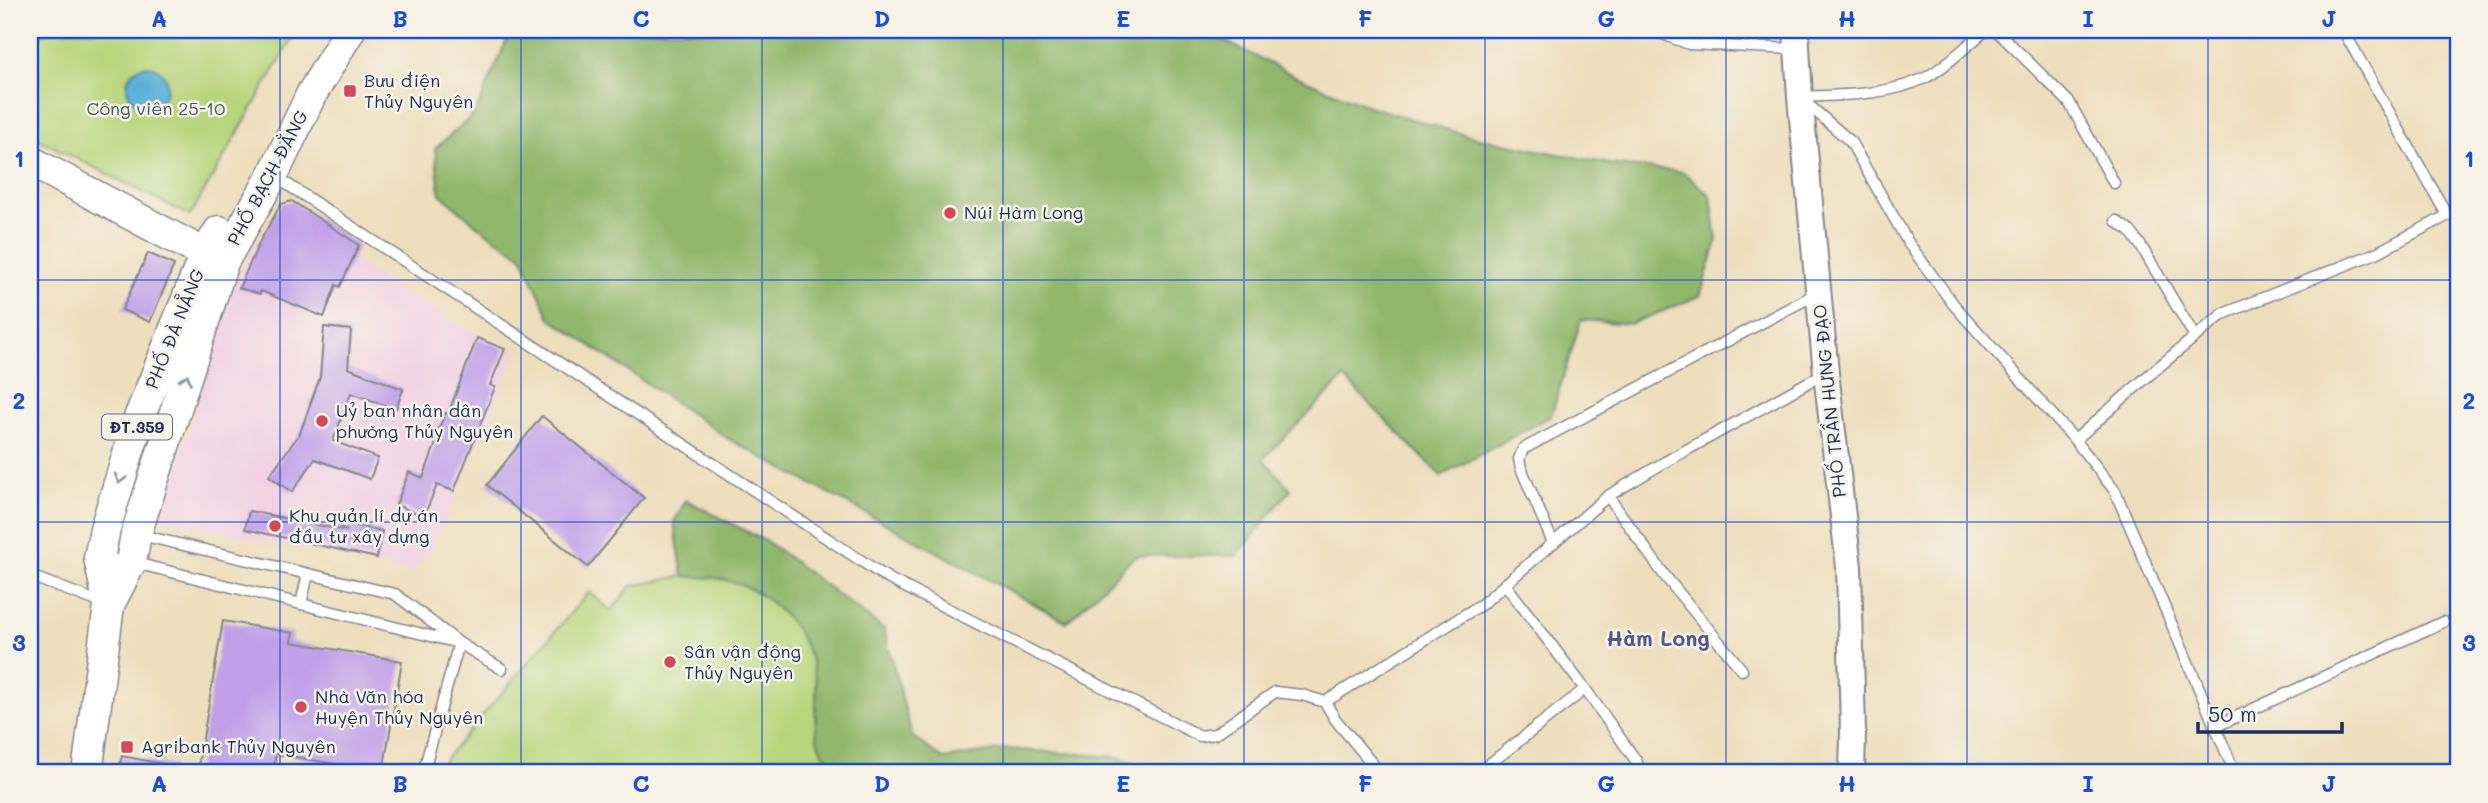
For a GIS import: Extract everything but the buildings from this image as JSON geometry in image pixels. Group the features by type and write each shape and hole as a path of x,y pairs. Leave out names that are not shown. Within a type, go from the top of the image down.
{"main road":[{"name":"PHỐ BẠCH ĐẰNG","path":"214,258 273,175 311,95 350,30"},
{"name":"PHỐ BẠCH ĐẰNG","path":"214,258 268,146 311,95"},
{"path":"30,161 214,258"},
{"name":"PHỐ ĐÀ NẴNG","path":"87,773 109,605 133,548 214,258"},
{"name":"PHỐ ĐÀ NẴNG","path":"109,605 99,558 105,528 139,418 214,258"}],"street":[{"name":"PHỐ TRẦN HƯNG ĐẠO","path":"1796,39 1826,373 1849,566 1852,773"}],"lane":[{"path":"1651,30 1689,44 1796,39"},
{"path":"1800,97 1864,94 1899,87 1927,77 1986,30"},
{"path":"1996,30 2069,102 2114,183"},
{"path":"2343,30 2447,215"},
{"path":"1800,97 1850,141 1909,244 1954,305 2075,440 2115,491 2235,773"},
{"path":"273,175 889,579 1200,736 1215,734 1275,692 1302,695 1325,702 1335,719 1380,773"},
{"path":"2075,440 2223,314 2376,253 2458,210"},
{"path":"2116,221 2130,231 2145,253 2195,337"},
{"path":"1553,543 1521,468 1519,459 1523,449 1819,293"},
{"path":"1325,702 1482,604 1608,496 1826,373"},
{"path":"1608,496 1665,576 1742,670"},
{"path":"99,558 133,548 308,574 395,594 460,643 502,669"},
{"path":"133,548 301,604 460,643"},
{"path":"301,604 308,574"},
{"path":"30,576 109,605"},
{"path":"1505,584 1637,762"},
{"path":"2214,727 2443,622"},
{"path":"423,773 460,643"},
{"path":"1478,773 1585,689"}],"shaded area":[{"path":"255,239 289,259 352,260 450,320 517,352 435,543 413,573 160,518 235,285"}],"green space":[{"name":"Công viên 25-10","path":"55,30 297,30 190,216 30,135 30,38"},
{"path":"516,30 1135,30 1142,40 1213,35 1295,76 1368,106 1469,136 1609,164 1683,172 1711,196 1717,241 1700,296 1631,324 1581,320 1551,416 1441,476 1344,378 1263,459 1291,489 1237,556 1135,556 1067,622 730,440 550,318 522,256 483,230 440,194 435,149 476,112 509,35"},
{"path":"686,500 769,543 884,629 912,736 943,759 1007,749 1117,757 1168,773 845,773 827,758 820,748 816,730 816,682 812,663 796,630 785,615 756,592 739,584 721,579 683,576 674,522"},
{"name":"Sân vận động Thủy Nguyên","path":"683,576 721,579 739,584 756,592 785,615 805,646 812,663 816,682 816,730 820,748 827,758 845,773 433,773 589,592 611,611 631,586"}],"water":[{"path":"147,66 155,67 161,72 166,78 166,94 161,100 155,105 147,106 139,105 133,100 128,94 127,86 128,78 133,72 139,67"}],"place":[{"name":"Bưu điện Thủy Nguyên","path":"350,91"},
{"name":"Núi Hàm Long","path":"950,213"},
{"name":"Uỷ ban nhân dân phường Thủy Nguyên","path":"322,421"},
{"name":"Khu quản lí dự án đầu tư xây dựng","path":"275,526"},
{"name":"Sân vận động Thủy Nguyên","path":"670,662"},
{"name":"Nhà Văn hóa Huyện Thủy Nguyên","path":"301,707"},
{"name":"Agribank Thủy Nguyên","path":"127,747"}],"district":[{"name":"Hàm Long","path":"1658,639"}]}
